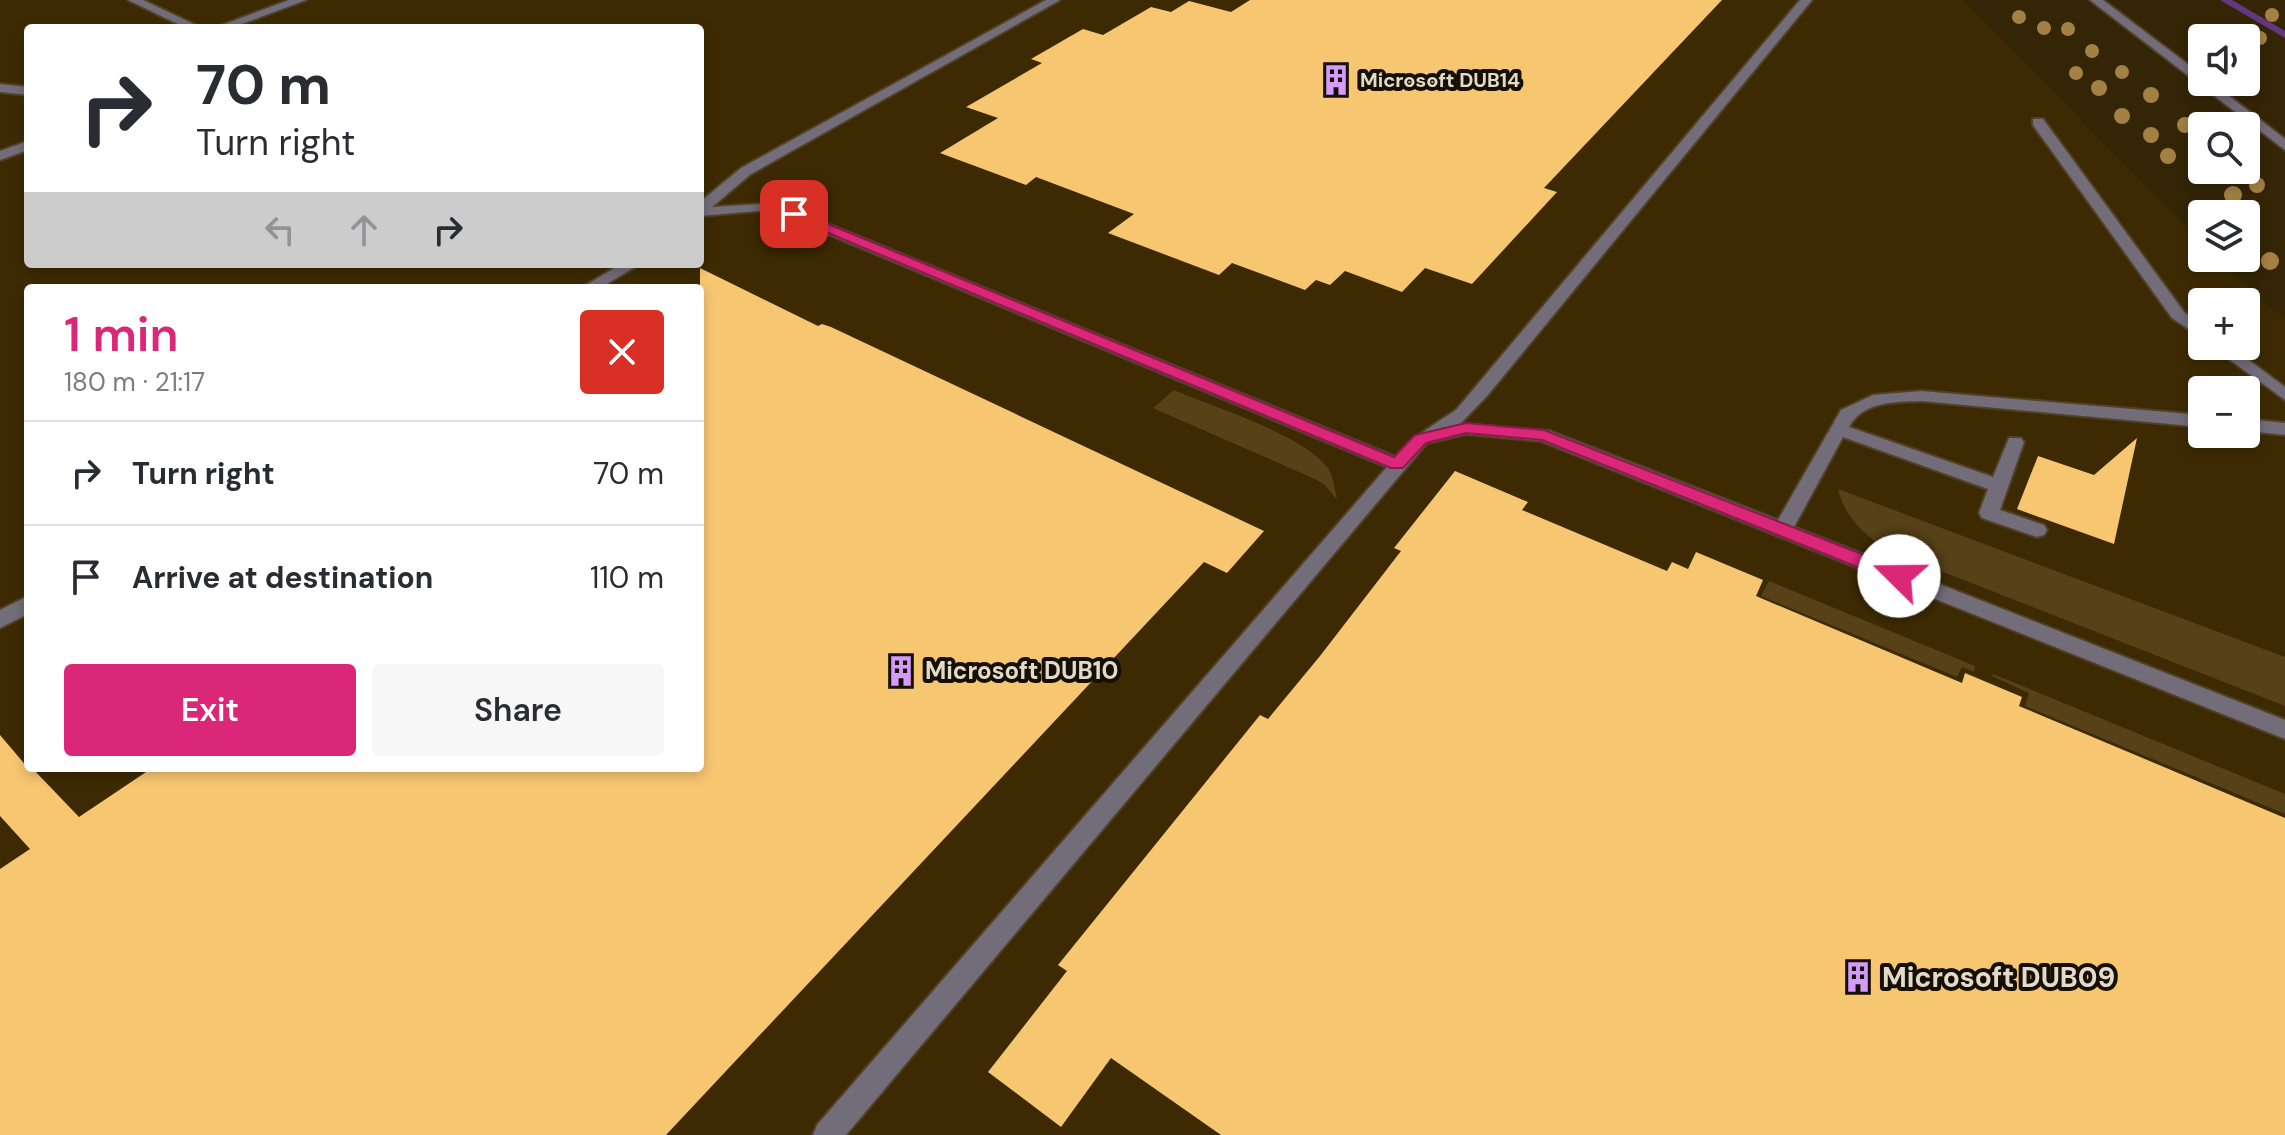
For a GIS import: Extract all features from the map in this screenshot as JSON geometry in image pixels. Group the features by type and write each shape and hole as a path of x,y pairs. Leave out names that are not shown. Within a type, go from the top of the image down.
{"street":[{"path":"134,0 187,24"},
{"path":"231,24 300,0"},
{"path":"704,207 746,171 1054,0"},
{"path":"827,1135 1397,464 1421,439 1448,425 1471,403 1806,0"},
{"path":"2096,0 2188,71"},
{"path":"0,88 24,91"},
{"path":"0,100 24,92"},
{"path":"2220,96 2285,146"},
{"path":"2038,122 2178,315 2188,322"},
{"path":"0,156 24,147"},
{"path":"704,210 772,206 1397,464"},
{"path":"596,284 625,268"},
{"path":"2238,360 2285,395"},
{"path":"1782,530 1847,414 1860,404 1878,397 1921,396 2188,420"},
{"path":"2260,426 2285,429"},
{"path":"1421,439 1466,428 1544,435 2285,730"},
{"path":"1838,429 1999,486"},
{"path":"2015,442 1989,513 2037,530"},
{"path":"0,620 24,606"}],"shaded area":[{"path":"0,0 1964,0 2188,228 2188,272 2232,272 2248,288 2188,288 2188,360 2260,360 2260,299 2285,319 2285,1135 0,1135"},
{"path":"1174,390 1281,434 1318,457 1329,470 1337,500 1325,485 1315,479 1153,408"},
{"path":"1838,489 2285,657 2285,706 1887,550 1856,524 1845,509"},
{"path":"1769,581 1975,666 1974,672 1962,667 1957,677 1761,596"},
{"path":"1993,674 2285,794 2285,814 2025,706 2029,693"}],"building":[{"name":"Microsoft DUB14","path":"1250,0 1722,0 1544,188 1557,192 1472,284 1425,268 1402,292 1345,271 1330,285 1316,280 1305,290 1232,263 1219,275 1108,233 1134,214 1036,177 1026,185 940,153 998,118 966,107 1042,63 1031,59 1083,29 1103,35 1151,7 1171,12 1189,1 1231,12"},
{"name":"Microsoft DUB10","path":"700,268 818,326 831,327 1264,531 1227,573 1204,562 666,1135 0,1135 0,869 30,849 0,816 0,735 24,763 24,772 36,772 79,817 146,772 704,772 704,284 700,284"},
{"path":"2137,438 2114,544 2017,509 2038,456 2094,475"},
{"name":"Microsoft DUB09","path":"1455,471 1528,502 1522,510 1667,571 1672,562 1688,569 1696,552 1763,580 1756,596 1962,683 1965,673 2022,697 2019,706 2285,818 2285,1135 1221,1135 1111,1058 1061,1127 988,1072 1067,971 1058,965 1260,715 1268,719 1320,656 1401,551 1394,548"}],"waterway":[{"path":"2225,0 2285,35"}],"place":[{"name":"Microsoft DUB14","path":"1336,80"},
{"name":"Microsoft DUB10","path":"901,671"},
{"name":"Microsoft DUB09","path":"1858,977"}],"route":[{"path":"794,214 1397,464 1421,439 1466,428 1544,435 1899,576"}]}
